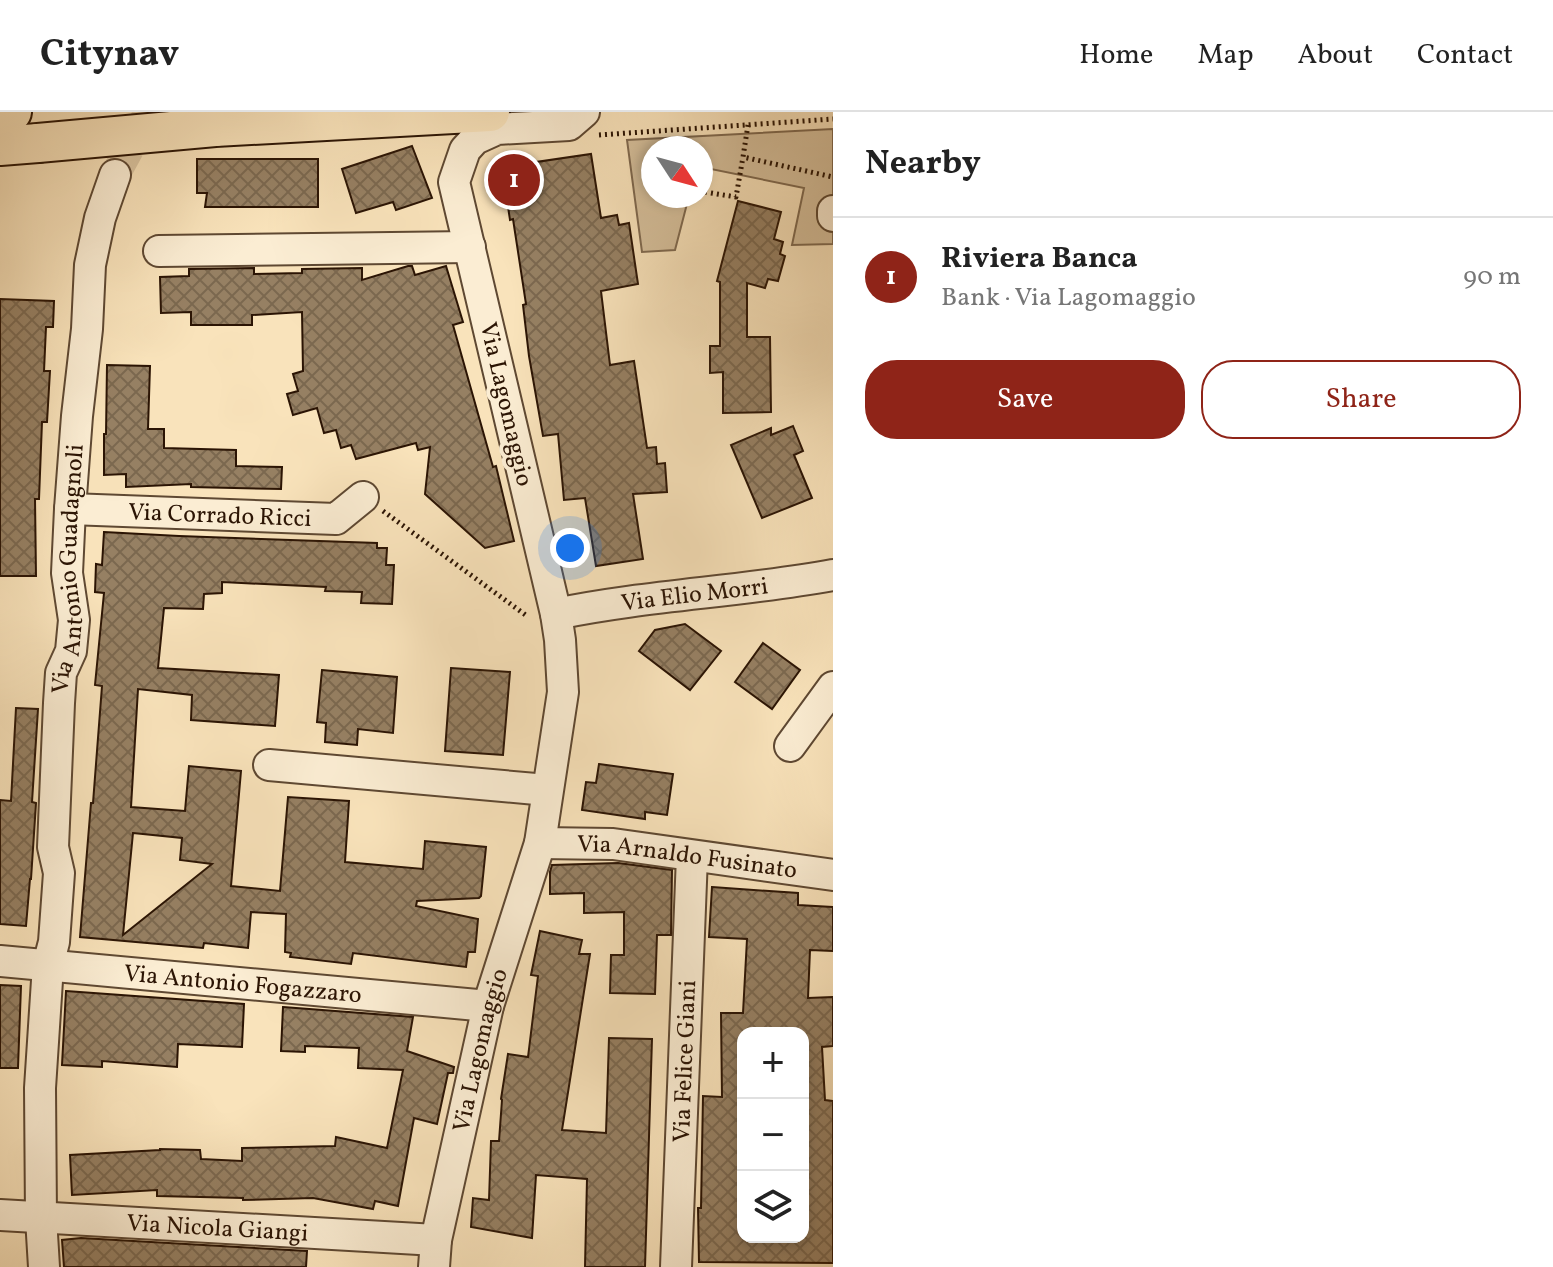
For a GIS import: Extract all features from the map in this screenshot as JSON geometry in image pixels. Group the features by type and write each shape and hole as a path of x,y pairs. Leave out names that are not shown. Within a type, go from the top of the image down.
{"main road":[{"path":"0,116 12,112"},
{"path":"0,146 215,127 490,112"}],"street":[{"name":"Via Lagomaggio","path":"435,1253 488,1006 540,843 563,692 558,627 454,182 465,150 475,139 497,129 591,123"},
{"name":"Via Antonio Guadagnoli","path":"44,1267 40,1088 48,965 54,942 59,873 53,847 61,673 71,651 74,620 67,573 70,509 90,265 100,218 115,175"},
{"path":"159,251 470,247"},
{"name":"Via Corrado Ricci","path":"70,509 336,519 363,497"},
{"name":"Via Elio Morri","path":"558,627 607,603 833,575"},
{"path":"790,746 833,687"},
{"path":"269,765 547,790"},
{"name":"Via Arnaldo Fusinato","path":"540,843 613,844 833,875"},
{"name":"Via Felice Giani","path":"676,1267 692,856"},
{"name":"Via Antonio Fogazzaro","path":"0,961 488,1006"},
{"name":"Via Nicola Giangi","path":"0,1215 435,1253"}],"path":[{"path":"591,123 748,125 833,119"},
{"path":"713,193 736,197 748,125"},
{"path":"743,157 833,177"},
{"path":"363,497 558,627"}],"shaded area":[{"path":"833,129 833,244 792,245 804,188 713,169 713,136 702,136"},
{"path":"641,139 641,208 686,208 675,250 642,252 627,140"}],"building":[{"path":"412,146 432,198 396,210 393,202 356,213 342,169"},
{"path":"591,154 601,218 617,215 619,225 629,223 638,284 601,291 610,365 634,361 647,448 656,447 657,464 665,463 667,492 633,494 643,559 596,566 585,498 564,500 558,434 543,436 529,356 523,305 526,304 502,167"},
{"path":"197,159 318,159 318,207 205,207 207,193 197,193"},
{"path":"738,201 781,212 774,239 783,242 780,254 785,256 778,281 768,279 765,288 747,283 747,337 770,337 771,412 723,413 723,372 710,373 710,346 720,346 720,282 717,281"},
{"path":"412,266 415,275 446,266 463,322 453,325 493,467 496,466 514,541 485,548 425,494 430,447 418,450 416,443 356,459 351,445 341,448 336,430 324,433 317,408 293,415 287,394 298,391 293,374 303,371 302,312 252,315 252,325 191,325 191,312 161,313 160,277 189,276 189,269 254,268 254,274 362,268 362,280"},
{"path":"0,299 54,301 53,327 46,327 44,371 50,371 47,422 42,422 39,499 35,499 36,576 0,576"},
{"path":"107,365 150,366 148,429 164,429 164,448 236,450 236,466 282,467 281,489 191,487 191,484 126,487 126,474 104,475"},
{"path":"793,426 803,451 794,455 812,498 762,518 731,445 771,428 771,435"},
{"path":"104,532 377,543 377,548 387,548 386,565 394,565 392,604 361,603 362,592 325,591 326,587 222,582 222,593 204,594 203,609 164,608 158,668 279,675 275,726 191,720 192,695 138,689 131,807 185,811 189,766 241,771 231,886 280,891 288,797 349,801 345,862 423,869 425,841 486,847 479,898 417,901 416,906 478,919 475,952 468,952 466,967 353,953 351,964 290,957 291,953 285,952 286,914 251,912 248,948 204,943 203,948 80,937 102,686 95,685 104,593 95,592 96,564 102,565","holes":["133,833 182,838 180,860 212,864 123,935"]},
{"path":"685,624 721,651 690,690 639,651 655,630"},
{"path":"763,643 800,670 772,709 735,682"},
{"path":"451,668 510,672 503,755 445,751"},
{"path":"322,670 397,677 393,733 358,729 357,745 325,742 326,723 317,722"},
{"path":"16,708 38,709 32,802 36,803 26,926 0,924 0,800 11,801"},
{"path":"599,764 673,774 667,815 645,812 645,819 582,810 586,782 596,783"},
{"path":"618,863 672,870 671,935 657,935 655,994 610,993 611,955 624,955 624,912 584,913 584,893 550,894 552,865"},
{"path":"712,887 798,893 798,905 833,907 833,951 810,950 808,998 833,997 833,1046 822,1047 825,1100 833,1101 833,1263 699,1262 703,1096 722,1097 721,1013 743,1013 747,939 709,937"},
{"path":"540,931 582,940 579,954 590,954 562,1130 606,1133 609,1038 652,1039 645,1267 585,1267 587,1179 536,1175 532,1238 471,1227 473,1198 489,1200 491,1141 499,1141 508,1054 528,1057 538,976 531,975"},
{"path":"0,985 21,986 18,1068 0,1068"},
{"path":"66,991 244,1004 242,1047 178,1044 177,1067 102,1061 102,1067 62,1065"},
{"path":"283,1007 413,1017 407,1051 454,1067 453,1073 448,1073 437,1124 414,1118 398,1206 375,1201 373,1209 313,1198 243,1200 157,1196 157,1190 72,1195 70,1155 160,1149 200,1150 201,1159 242,1161 242,1148 335,1146 336,1137 387,1148 403,1070 358,1068 359,1048 305,1046 305,1052 281,1051"},
{"path":"81,1238 307,1251 306,1267 64,1267 62,1240"}],"tunnel":[{"path":"115,175 149,112"}],"place":[{"name":"Riviera Banca","path":"514,180"}]}
